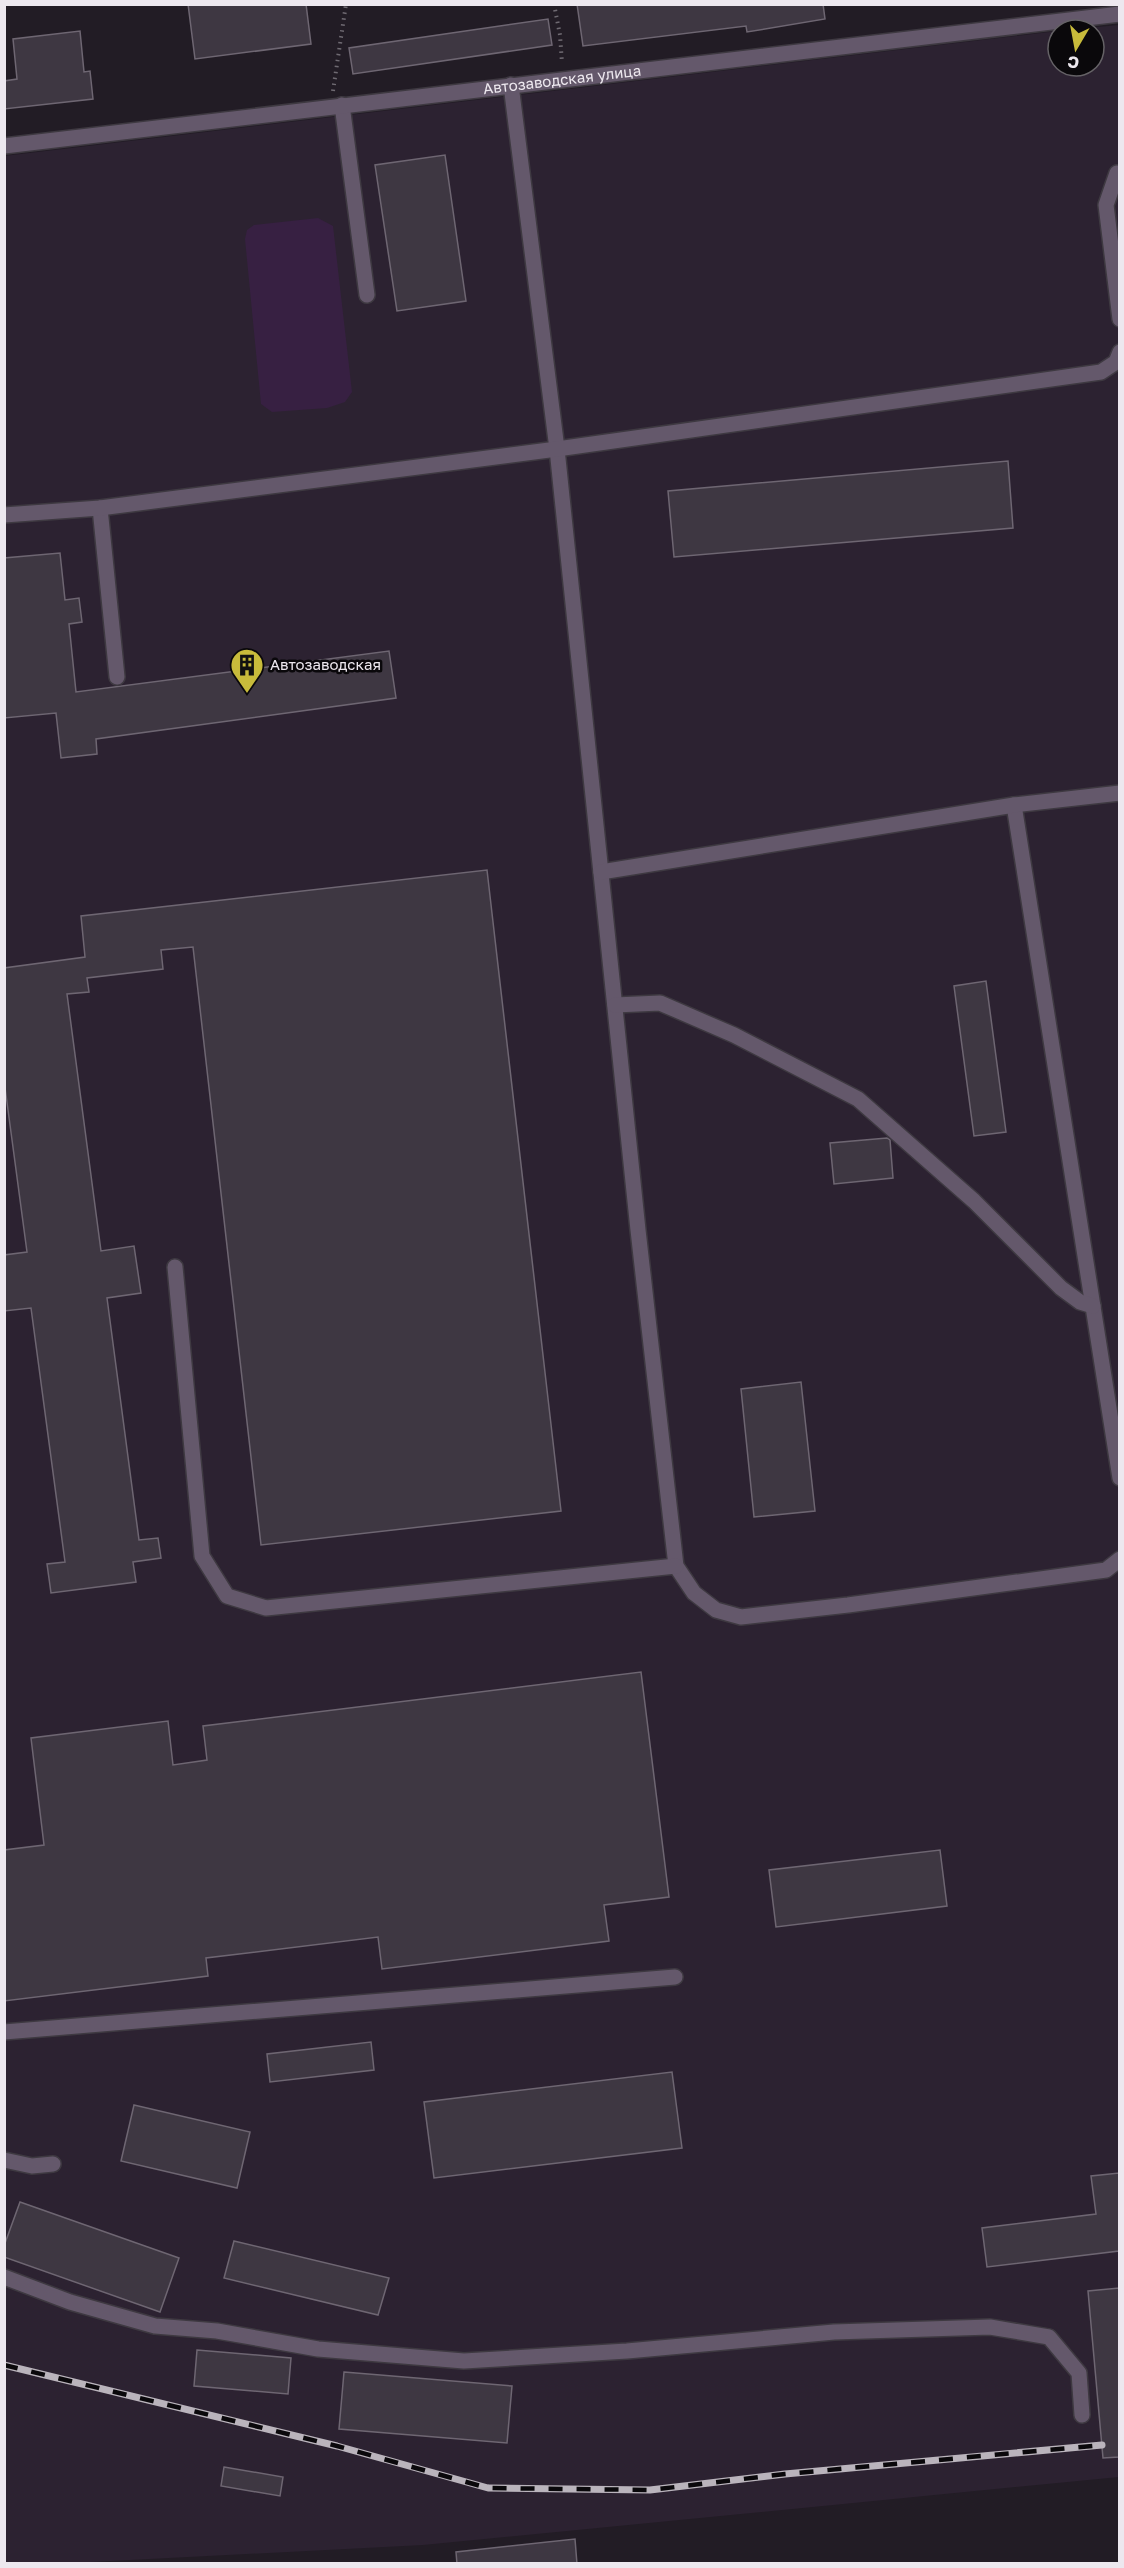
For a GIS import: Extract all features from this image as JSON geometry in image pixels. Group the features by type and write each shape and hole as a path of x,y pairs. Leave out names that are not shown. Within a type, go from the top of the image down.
{"street":[{"name":"Автозаводская улица","path":"4,146 563,78 1119,14"},
{"path":"511,85 557,449 676,1566 694,1593 716,1610 741,1617 849,1605 1106,1570 1119,1559"},
{"path":"336,106 366,295"},
{"path":"1117,174 1106,205 1119,319"},
{"path":"4,515 100,508 557,449 1101,372 1116,362 1119,352"},
{"path":"100,508 117,677"},
{"path":"601,872 1014,806 1119,793"},
{"path":"1014,806 1119,1478"},
{"path":"615,1005 660,1002 734,1035 858,1099 974,1202 1061,1288 1080,1302 1093,1306"},
{"path":"176,1267 202,1556 227,1596 266,1608 676,1566"},
{"path":"4,2032 675,1977"},
{"path":"4,2160 32,2166 53,2164"},
{"path":"4,2277 70,2302 155,2326 217,2331 318,2349 464,2361 627,2351 834,2332 990,2327 1049,2337 1079,2373 1082,2415"}],"path":[{"path":"336,106 346,4"},
{"path":"554,4 560,35 563,78"}],"shaded area":[{"path":"1119,25 1119,2477 423,2545 72,2563 5,2563 4,156 1046,32 1046,78 1106,78 1106,26"},
{"path":"318,218 333,226 352,392 345,402 327,408 272,412 261,404 245,239 247,230 254,225"}],"building":[{"path":"188,4 306,4 311,44 195,59"},
{"path":"577,4 823,4 825,19 747,32 746,26 583,46"},
{"path":"548,19 552,45 353,74 349,48"},
{"path":"80,31 84,72 90,71 93,99 4,109 4,81 17,79 13,39"},
{"path":"445,155 466,301 397,311 375,165"},
{"path":"1008,461 1013,528 674,557 668,491"},
{"path":"60,553 65,600 79,598 82,622 69,624 76,692 389,651 396,698 96,739 97,754 61,758 56,713 4,718 4,558"},
{"path":"487,870 561,1511 261,1545 193,947 161,950 163,969 87,978 89,992 67,994 101,1251 134,1246 141,1293 107,1298 139,1540 158,1538 161,1558 133,1562 136,1582 51,1593 47,1564 65,1562 31,1308 4,1311 4,1255 27,1252 4,1080 4,968 85,957 81,916"},
{"path":"986,981 1006,1132 974,1136 954,986"},
{"path":"887,1138 890,1140 893,1178 834,1184 830,1143"},
{"path":"801,1382 815,1511 754,1517 741,1389"},
{"path":"641,1672 669,1897 604,1905 609,1941 382,1969 378,1937 206,1958 208,1976 4,2001 4,1850 44,1845 31,1738 168,1721 173,1765 207,1760 203,1726"},
{"path":"940,1850 947,1906 776,1927 769,1870"},
{"path":"371,2042 374,2070 270,2082 267,2054"},
{"path":"672,2072 682,2148 434,2178 424,2102"},
{"path":"134,2105 250,2132 237,2188 121,2161"},
{"path":"1119,2173 1119,2251 987,2267 982,2228 1096,2214 1091,2176"},
{"path":"20,2202 179,2258 160,2312 4,2257 4,2246"},
{"path":"234,2241 389,2278 378,2315 224,2278"},
{"path":"1119,2288 1119,2457 1103,2458 1088,2291"},
{"path":"197,2350 291,2358 288,2394 194,2386"},
{"path":"344,2372 512,2386 507,2443 339,2429"},
{"path":"224,2467 283,2477 280,2496 221,2486"},
{"path":"575,2539 577,2564 457,2564 456,2552"}],"railway":[{"path":"4,2365 337,2446 488,2488 650,2490 785,2474 1102,2445"}],"place":[{"name":"Автозаводская","path":"247,694"}]}
